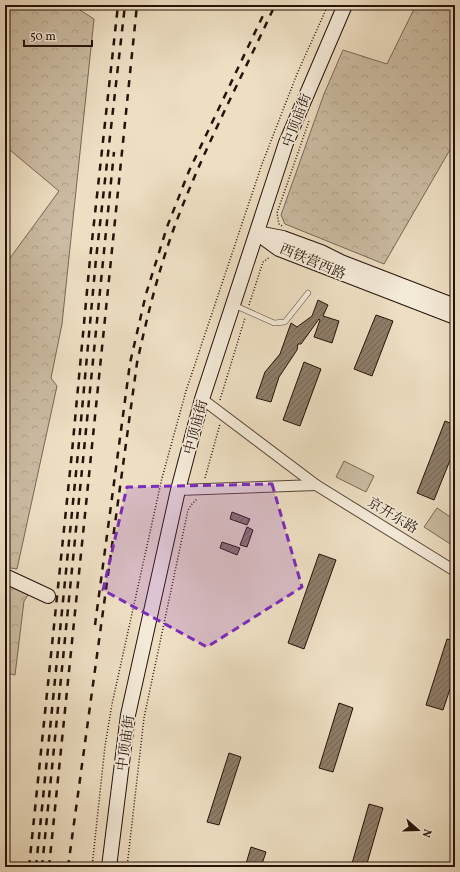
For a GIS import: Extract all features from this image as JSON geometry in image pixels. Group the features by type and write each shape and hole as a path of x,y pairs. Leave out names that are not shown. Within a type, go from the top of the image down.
{"street":[{"name":"中顶庙街","path":"109,867 128,714 178,490 202,399 286,143 344,5"},
{"name":"西铁营西路","path":"257,233 282,238 321,252 340,262 455,306"},
{"name":"西铁营西路","path":"257,233 279,249 455,317"},
{"path":"202,399 316,485"},
{"path":"178,490 316,485"},
{"name":"京开东路","path":"316,485 455,571"},
{"path":"5,576 48,596"}],"lane":[{"path":"233,305 274,323 285,322 308,293"}],"path":[{"path":"284,227 279,224 277,213 311,116"},
{"path":"220,402 220,397 263,262 269,256 276,259"},
{"path":"205,478 220,424"},
{"path":"126,867 144,718 188,510 192,504 201,497"}],"highlighted area":[{"path":"272,484 302,587 207,647 103,590 127,487"}],"green space":[{"path":"5,5 72,5 94,19 62,324 51,378 57,386 17,569 5,567 5,265 59,191 5,146"},
{"path":"416,5 455,5 455,141 384,264 285,224 281,215 324,94 343,50 387,64"},
{"path":"344,461 374,476 366,492 336,477"},
{"path":"437,508 455,520 455,547 424,527"},
{"path":"5,579 31,591 24,601 15,675 5,673"}],"building":[{"path":"318,300 328,305 323,316 339,321 332,343 314,337 320,320 319,319 301,344 298,344 297,350 279,377 271,402 256,398 265,372 280,354 291,323 297,327 312,316"},
{"path":"376,315 393,321 372,376 354,369"},
{"path":"304,362 321,369 300,426 283,420"},
{"path":"445,421 455,425 455,448 434,500 417,493"},
{"path":"232,512 250,519 247,525 230,519"},
{"path":"247,527 253,530 247,547 240,545"},
{"path":"222,542 240,548 237,555 220,548"},
{"path":"319,554 336,560 304,649 288,643"},
{"path":"447,639 455,641 455,674 443,710 426,705"},
{"path":"339,703 353,708 333,772 319,768"},
{"path":"229,753 241,757 219,825 207,822"},
{"path":"369,804 383,808 366,867 351,867"},
{"path":"251,847 266,852 261,867 245,867"}],"railway":[{"path":"29,867 72,452 90,259 118,5"},
{"path":"36,867 96,259 125,5"},
{"path":"49,867 137,5"},
{"path":"95,625 130,363 146,294 167,227 189,171 268,5"},
{"path":"68,867 137,363 153,295 174,228 185,200 209,144 275,5"},
{"path":"42,867 114,152"}]}
